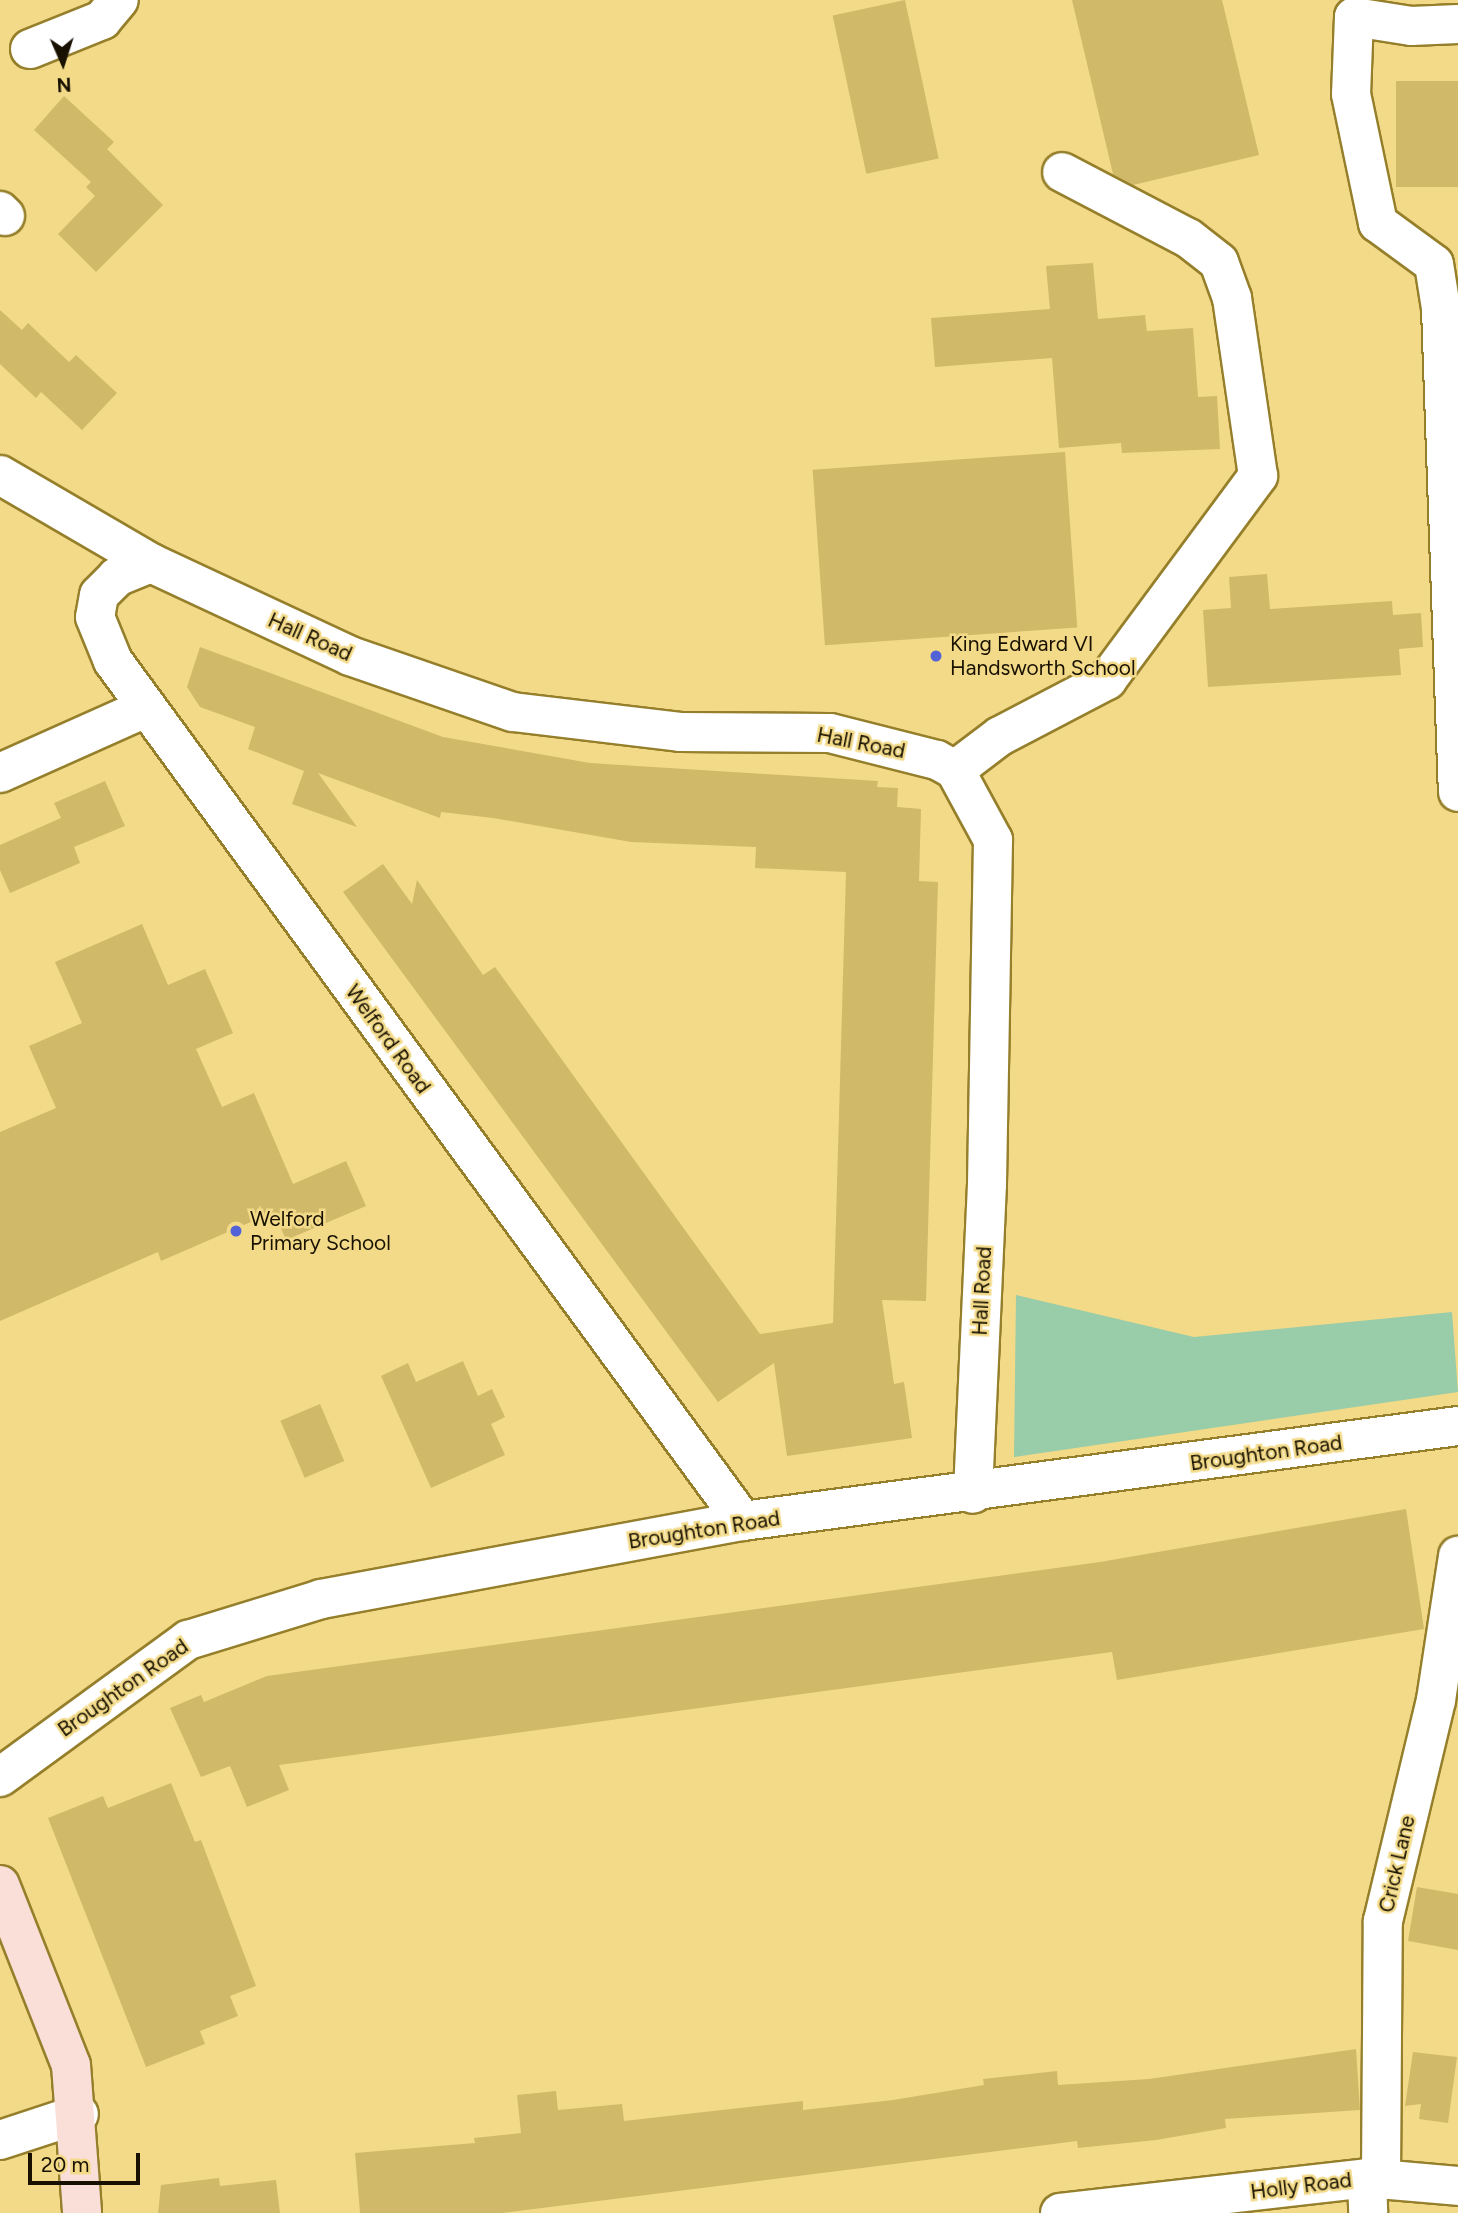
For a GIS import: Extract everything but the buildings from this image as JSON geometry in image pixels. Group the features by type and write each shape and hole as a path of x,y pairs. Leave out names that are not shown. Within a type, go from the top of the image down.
{"main road":[{"path":"0,1885 71,2066 79,2114 82,2213"}],"street":[{"path":"30,49 102,20 119,0"},
{"path":"1458,24 1410,26 1346,8 1352,94 1378,223 1434,264 1441,308 1458,792"},
{"path":"955,770 1000,736 1107,680 1258,476 1232,298 1219,262 1188,238 1062,172"},
{"name":"Hall Road","path":"0,475 151,564 350,656 513,712 680,732 830,733 955,770 993,841 987,1184 973,1494"},
{"name":"Welford Road","path":"151,564 108,586 99,595 95,617 113,661 743,1521"},
{"path":"4,761 145,708"},
{"name":"Broughton Road","path":"0,1777 188,1640 321,1599 743,1521 973,1494 1458,1426"},
{"name":"Crick Lane","path":"1372,2190 1383,1921 1436,1700 1458,1556"},
{"path":"0,2140 79,2114"},
{"name":"Holly Road","path":"1060,2213 1458,2186"}],"green space":[{"path":"1016,1295 1194,1337 1452,1312 1458,1392 1014,1457"}],"place":[{"name":"King Edward VI Handsworth School","path":"936,656"},
{"name":"Welford Primary School","path":"236,1231"}]}
